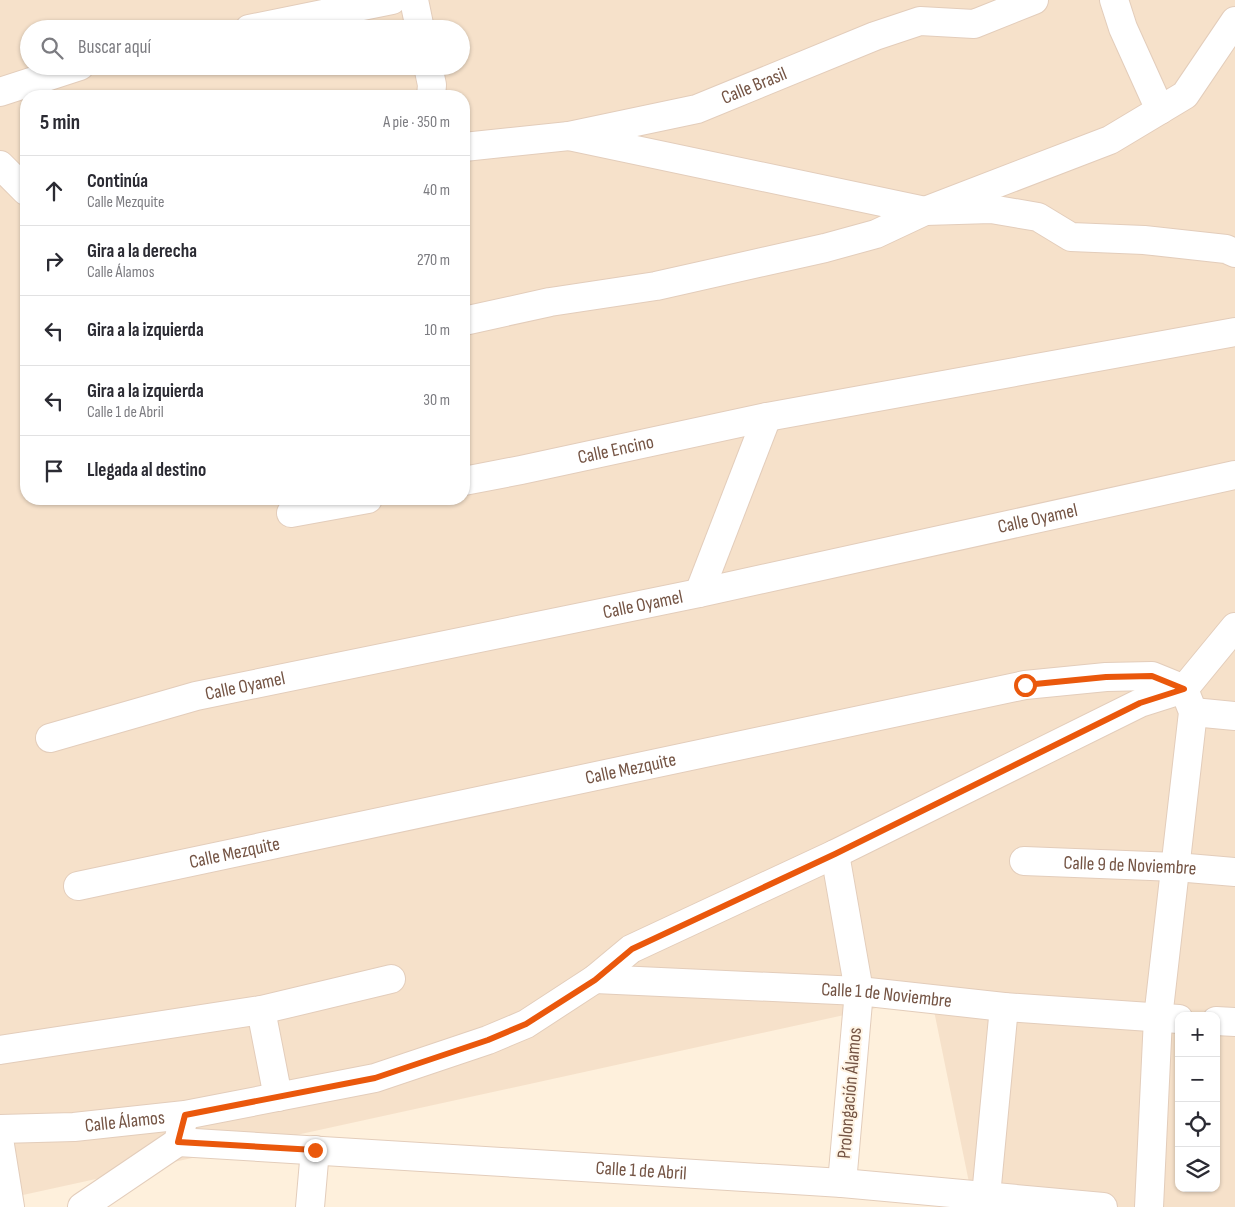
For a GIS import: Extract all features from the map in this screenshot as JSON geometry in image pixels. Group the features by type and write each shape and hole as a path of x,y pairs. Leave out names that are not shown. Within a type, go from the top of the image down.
{"street":[{"path":"293,20 392,0"},
{"path":"414,0 418,20"},
{"name":"Calle Brasil","path":"470,146 569,136 697,109 875,36 920,21 974,24 1034,0"},
{"path":"1114,0 1123,28 1160,110"},
{"path":"470,319 550,302 656,286 826,248 876,234 925,211 1110,140 1184,95 1235,20"},
{"path":"0,92 52,75"},
{"path":"430,75 432,90"},
{"path":"569,136 925,211 991,209 1038,217 1071,237 1144,240 1226,249 1235,253"},
{"path":"0,165 20,185"},
{"name":"Calle Encino","path":"470,480 767,417 1235,332"},
{"path":"699,593 767,417"},
{"name":"Calle Oyamel","path":"50,738 196,696 699,593 1235,475"},
{"path":"291,513 335,505"},
{"path":"1149,1207 1168,1019 1176,867 1189,700 1235,627"},
{"name":"Calle Mezquite","path":"78,886 1025,685 1106,677 1152,676 1189,700"},
{"path":"1189,700 1235,716"},
{"name":"Calle Álamos","path":"0,1129 74,1127 185,1115 375,1078 488,1040 526,1024 595,980 632,949 835,854 1140,703 1189,700"},
{"name":"Prolongación Álamos","path":"835,854 859,991 842,1183"},
{"name":"Calle 9 de Noviembre","path":"1024,861 1176,867 1235,872"},
{"path":"0,1050 261,1010 391,978"},
{"name":"Calle 1 de Noviembre","path":"595,980 859,991 1004,1007 1168,1019"},
{"path":"986,1196 1004,1007"},
{"path":"261,1010 278,1097"},
{"path":"1220,1021 1235,1022"},
{"path":"82,1207 178,1142 185,1115"},
{"name":"Calle 1 de Abril","path":"178,1142 842,1183 1103,1207"},
{"path":"0,1145 10,1207"},
{"path":"310,1207 315,1150"}],"shaded area":[{"path":"0,0 1235,0 1235,1207 974,1207 931,996 0,1200"}],"route":[{"path":"315,1150 178,1142 185,1115 375,1078 488,1040 526,1024 595,980 632,949 835,854 1140,703 1184,689 1152,676 1106,677 1025,685"}]}
